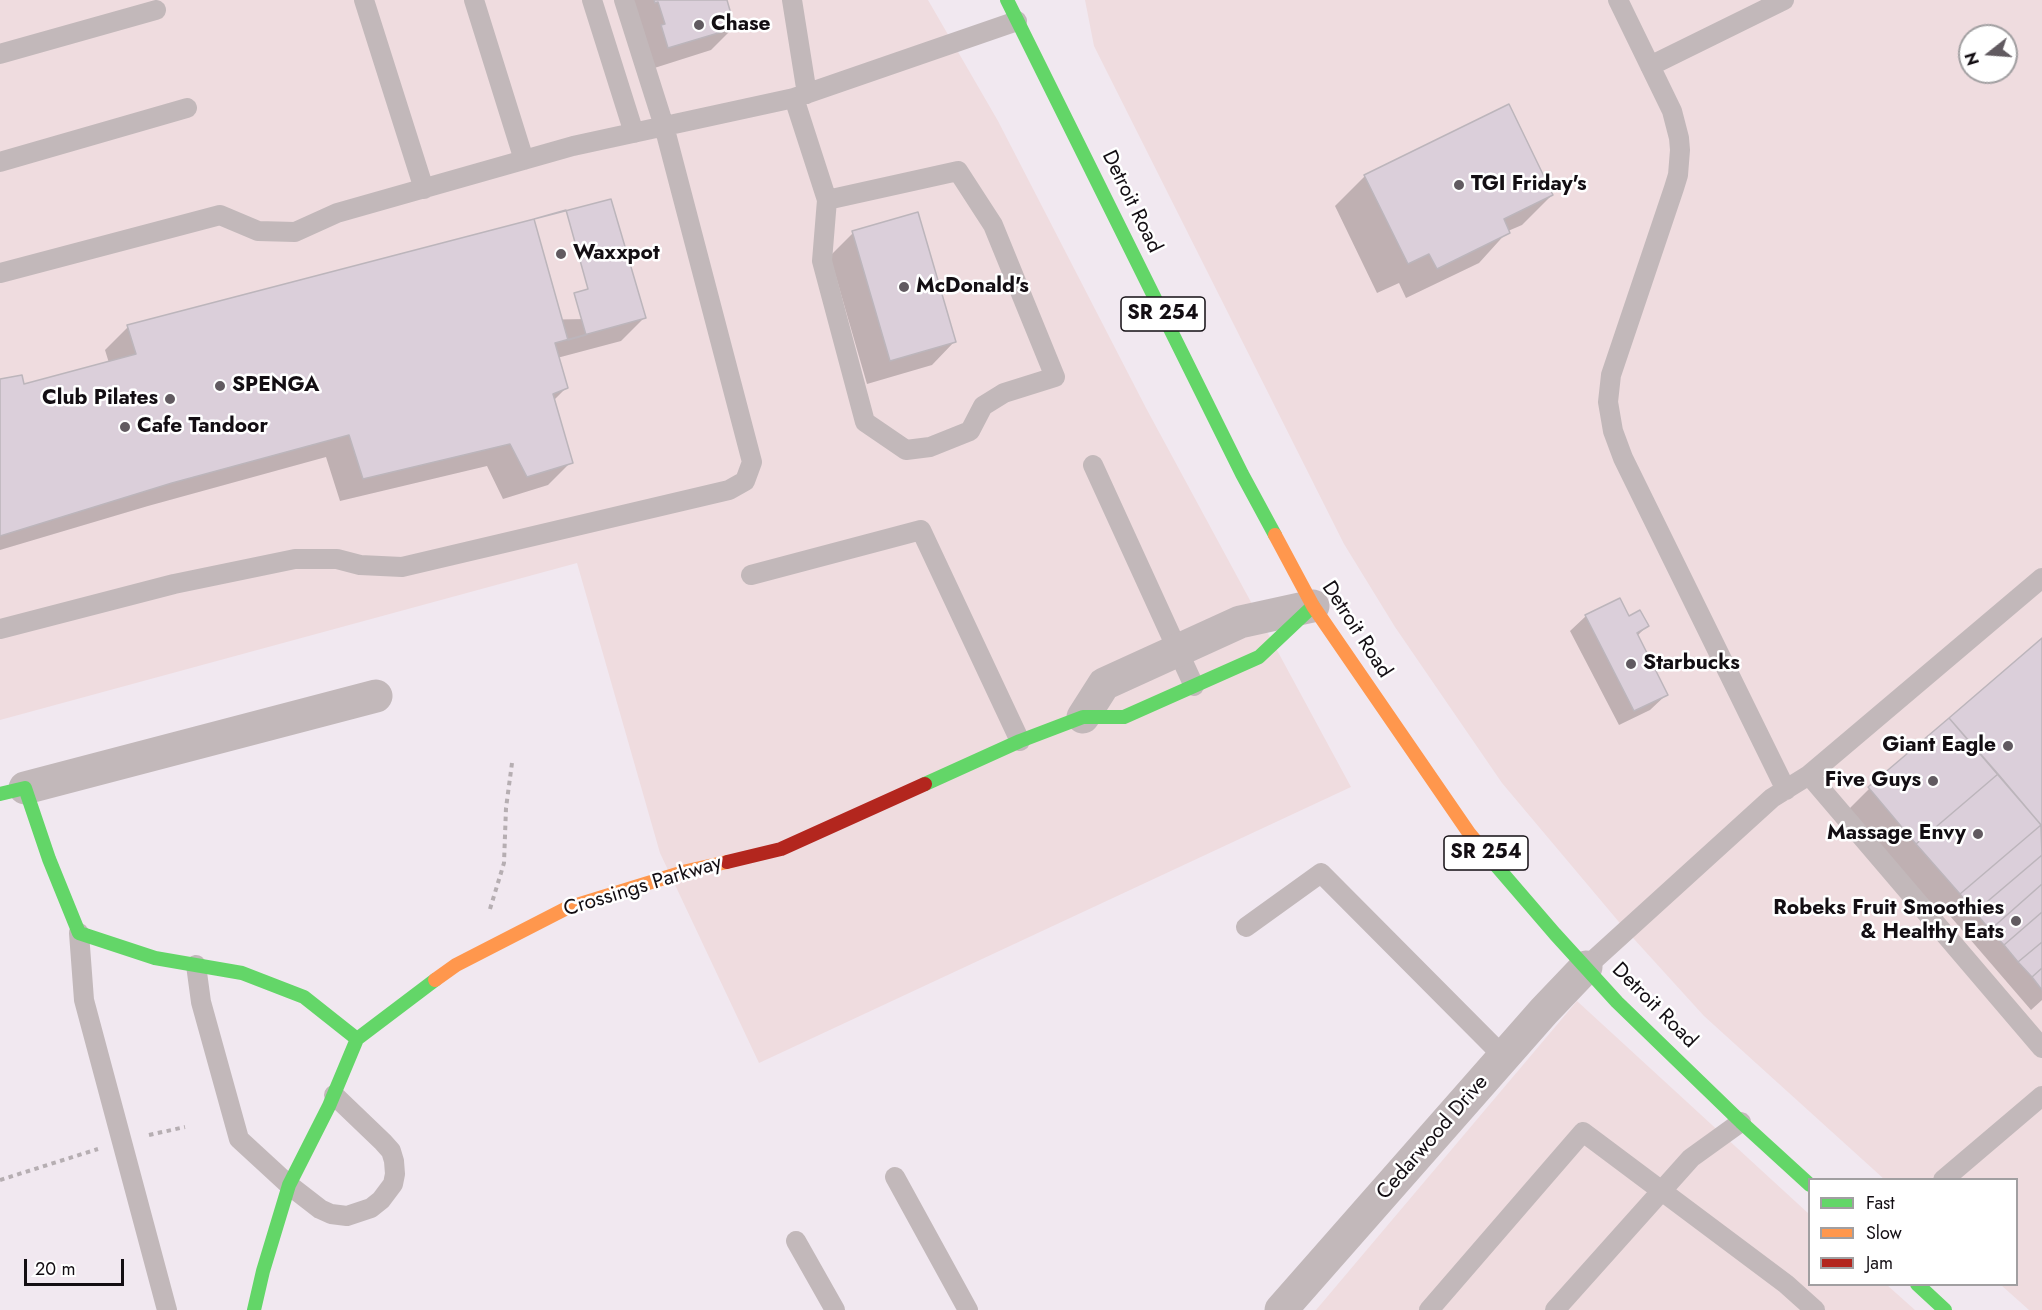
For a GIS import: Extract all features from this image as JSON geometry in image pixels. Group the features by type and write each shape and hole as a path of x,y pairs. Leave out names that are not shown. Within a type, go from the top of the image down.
{"street":[{"name":"Detroit Road","path":"1007,0 1242,474 1313,606 1469,833 1555,934 1617,1002 1808,1184"},
{"path":"1083,717 1104,684 1240,622 1313,606"},
{"name":"Crossings Parkway","path":"357,1039 456,965 567,908 687,871 781,849 1020,741 1083,717 1124,717 1259,657 1313,606"},
{"path":"254,1310 263,1271 289,1185 334,1095 357,1039 304,997 242,973 154,958 79,933 49,859 12,791 376,696"},
{"name":"Cedarwood Drive","path":"1281,1310 1586,967"},
{"path":"1919,1286 1945,1310"}],"lane":[{"path":"364,0 424,189"},
{"path":"474,0 524,160"},
{"path":"592,0 633,133"},
{"path":"0,628 174,584 295,559 337,559 360,566 402,567 729,490 745,482 752,462 664,126 624,0"},
{"path":"792,0 800,96 827,200 822,261 865,422 906,450 930,447 970,431 983,406 1004,393 1055,377 993,225 958,171 827,200"},
{"path":"1618,0 1672,111 1680,144 1680,162 1674,188 1613,366 1608,402 1612,431 1623,458 1786,790"},
{"path":"1650,66 1785,0"},
{"path":"0,54 156,10"},
{"path":"0,273 220,215 258,231 295,232 337,213 573,146 800,96 1017,21"},
{"path":"0,162 187,108"},
{"path":"1093,465 1194,686"},
{"path":"751,575 921,530 1020,741"},
{"path":"1586,967 1772,798 1809,775 2042,578"},
{"path":"1809,775 2042,1048"},
{"path":"1246,927 1321,873 1504,1057"},
{"path":"79,933 84,1000 167,1310"},
{"path":"196,965 201,1002 239,1139 289,1185 320,1209 331,1214 346,1216 371,1208 381,1200 393,1184 395,1174 391,1151 334,1095"},
{"path":"1944,1178 2042,1096"},
{"path":"1555,1310 1691,1158 1741,1122"},
{"path":"1429,1310 1583,1132 1786,1284 1815,1310"},
{"path":"895,1177 968,1310"},
{"path":"796,1241 835,1310"}],"path":[{"path":"489,913 504,863 506,808 512,763"},
{"path":"149,1135 185,1127"},
{"path":"0,1180 104,1147"}],"shaded area":[{"path":"0,0 928,0 998,121 1146,408 1351,787 759,1063 660,853 577,563 0,720"},
{"path":"1085,0 2042,0 2042,1310 2029,1310 2002,1286 2018,1286 2018,1178 1883,1178 1704,1016 1624,928 1502,783 1395,627 1344,544 1094,46"},
{"path":"1577,1001 1808,1213 1808,1286 1888,1286 1915,1310 1316,1310"}],"building":[{"name":"Chase","path":"654,0 727,0 735,28 668,48 661,25 665,24 658,2 655,3"},
{"name":"TGI Friday's","path":"1509,104 1553,195 1504,219 1510,233 1437,269 1429,254 1408,264 1364,175"},
{"path":"611,199 646,318 555,343 568,388 553,394 573,463 527,477 510,444 363,479 349,435 172,483 0,536 0,379 22,375 24,384 136,354 127,325"},
{"name":"Waxxpot","path":"566,210 588,289 574,293 586,335 568,340 534,219"},
{"name":"McDonald's","path":"918,212 956,342 890,361 852,231"},
{"name":"Starbucks","path":"1620,598 1629,616 1640,610 1649,626 1637,633 1668,695 1634,711 1585,615"},
{"name":"Giant Eagle","path":"2042,638 2042,826 1949,718"},
{"name":"Five Guys","path":"1949,718 1998,774 1916,844 1868,787"},
{"name":"Massage Envy","path":"1998,774 2041,825 1960,894 1916,844"},
{"path":"2041,825 2042,855 1975,912 1960,894"},
{"path":"2042,855 2042,884 1990,930 1975,912"},
{"name":"Robeks Fruit Smoothies & Healthy Eats","path":"2042,884 2042,912 2004,945 1990,930"},
{"path":"2042,912 2042,942 2018,962 2004,945"},
{"path":"2042,942 2042,968 2032,977 2018,962"},
{"path":"2042,968 2042,990 2032,977"}],"traffic: fast":[{"path":"1007,0 1242,474 1275,535"},
{"path":"925,784 1020,741 1083,717 1124,717 1259,657 1313,606"},
{"path":"0,794 25,788 49,859 79,933 155,958 242,973 304,997 357,1039"},
{"path":"1493,862 1617,1002 1808,1183"},
{"path":"254,1310 263,1271 289,1185 329,1106 357,1039 435,980"},
{"path":"1919,1286 1945,1310"}],"traffic: slow":[{"path":"1275,535 1313,606 1469,833 1493,862"},
{"path":"435,980 456,965 567,908 687,871 727,862"}],"traffic: jam":[{"path":"727,862 781,849 925,784"}],"place":[{"name":"Chase","path":"699,25"},
{"name":"TGI Friday's","path":"1459,185"},
{"name":"Waxxpot","path":"561,254"},
{"name":"McDonald's","path":"904,287"},
{"name":"SPENGA","path":"220,386"},
{"name":"Club Pilates","path":"170,399"},
{"name":"Cafe Tandoor","path":"125,427"},
{"name":"Starbucks","path":"1631,664"},
{"name":"Giant Eagle","path":"2008,746"},
{"name":"Five Guys","path":"1933,781"},
{"name":"Massage Envy","path":"1978,834"},
{"name":"Robeks Fruit Smoothies & Healthy Eats","path":"2016,921"}]}
